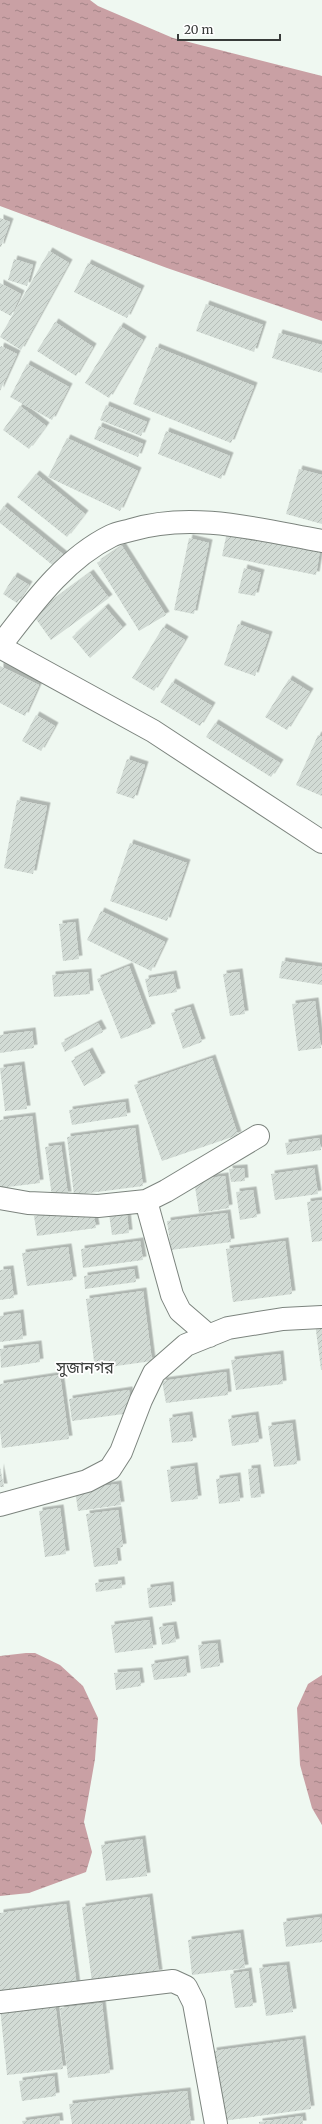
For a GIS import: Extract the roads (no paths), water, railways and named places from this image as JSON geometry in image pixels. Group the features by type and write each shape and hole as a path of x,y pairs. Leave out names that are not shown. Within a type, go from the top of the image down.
{"street":[{"path":"322,541 211,521 149,524 111,536 81,556 43,591 0,647 153,731 322,842"},
{"path":"0,1198 28,1202 98,1206 146,1201 166,1191 258,1136"},
{"path":"146,1201 172,1295 180,1311 209,1336"},
{"path":"0,1505 87,1481 110,1469 121,1452 141,1400 154,1373 186,1345 228,1328 284,1319 322,1317"},
{"path":"0,2002 173,1981 186,1987 194,2003 216,2124"}],"water":[{"path":"0,0 90,0 98,6 173,38 322,76 322,321 167,268 0,206"},
{"path":"35,1653 60,1665 83,1686 98,1718 95,1759 84,1822 92,1852 86,1872 29,1893 0,1896 0,1656"},
{"path":"322,1675 322,1825 312,1808 300,1765 297,1708 308,1684"}],"district":[{"name":"সুজানগর","path":"85,1367"}]}
